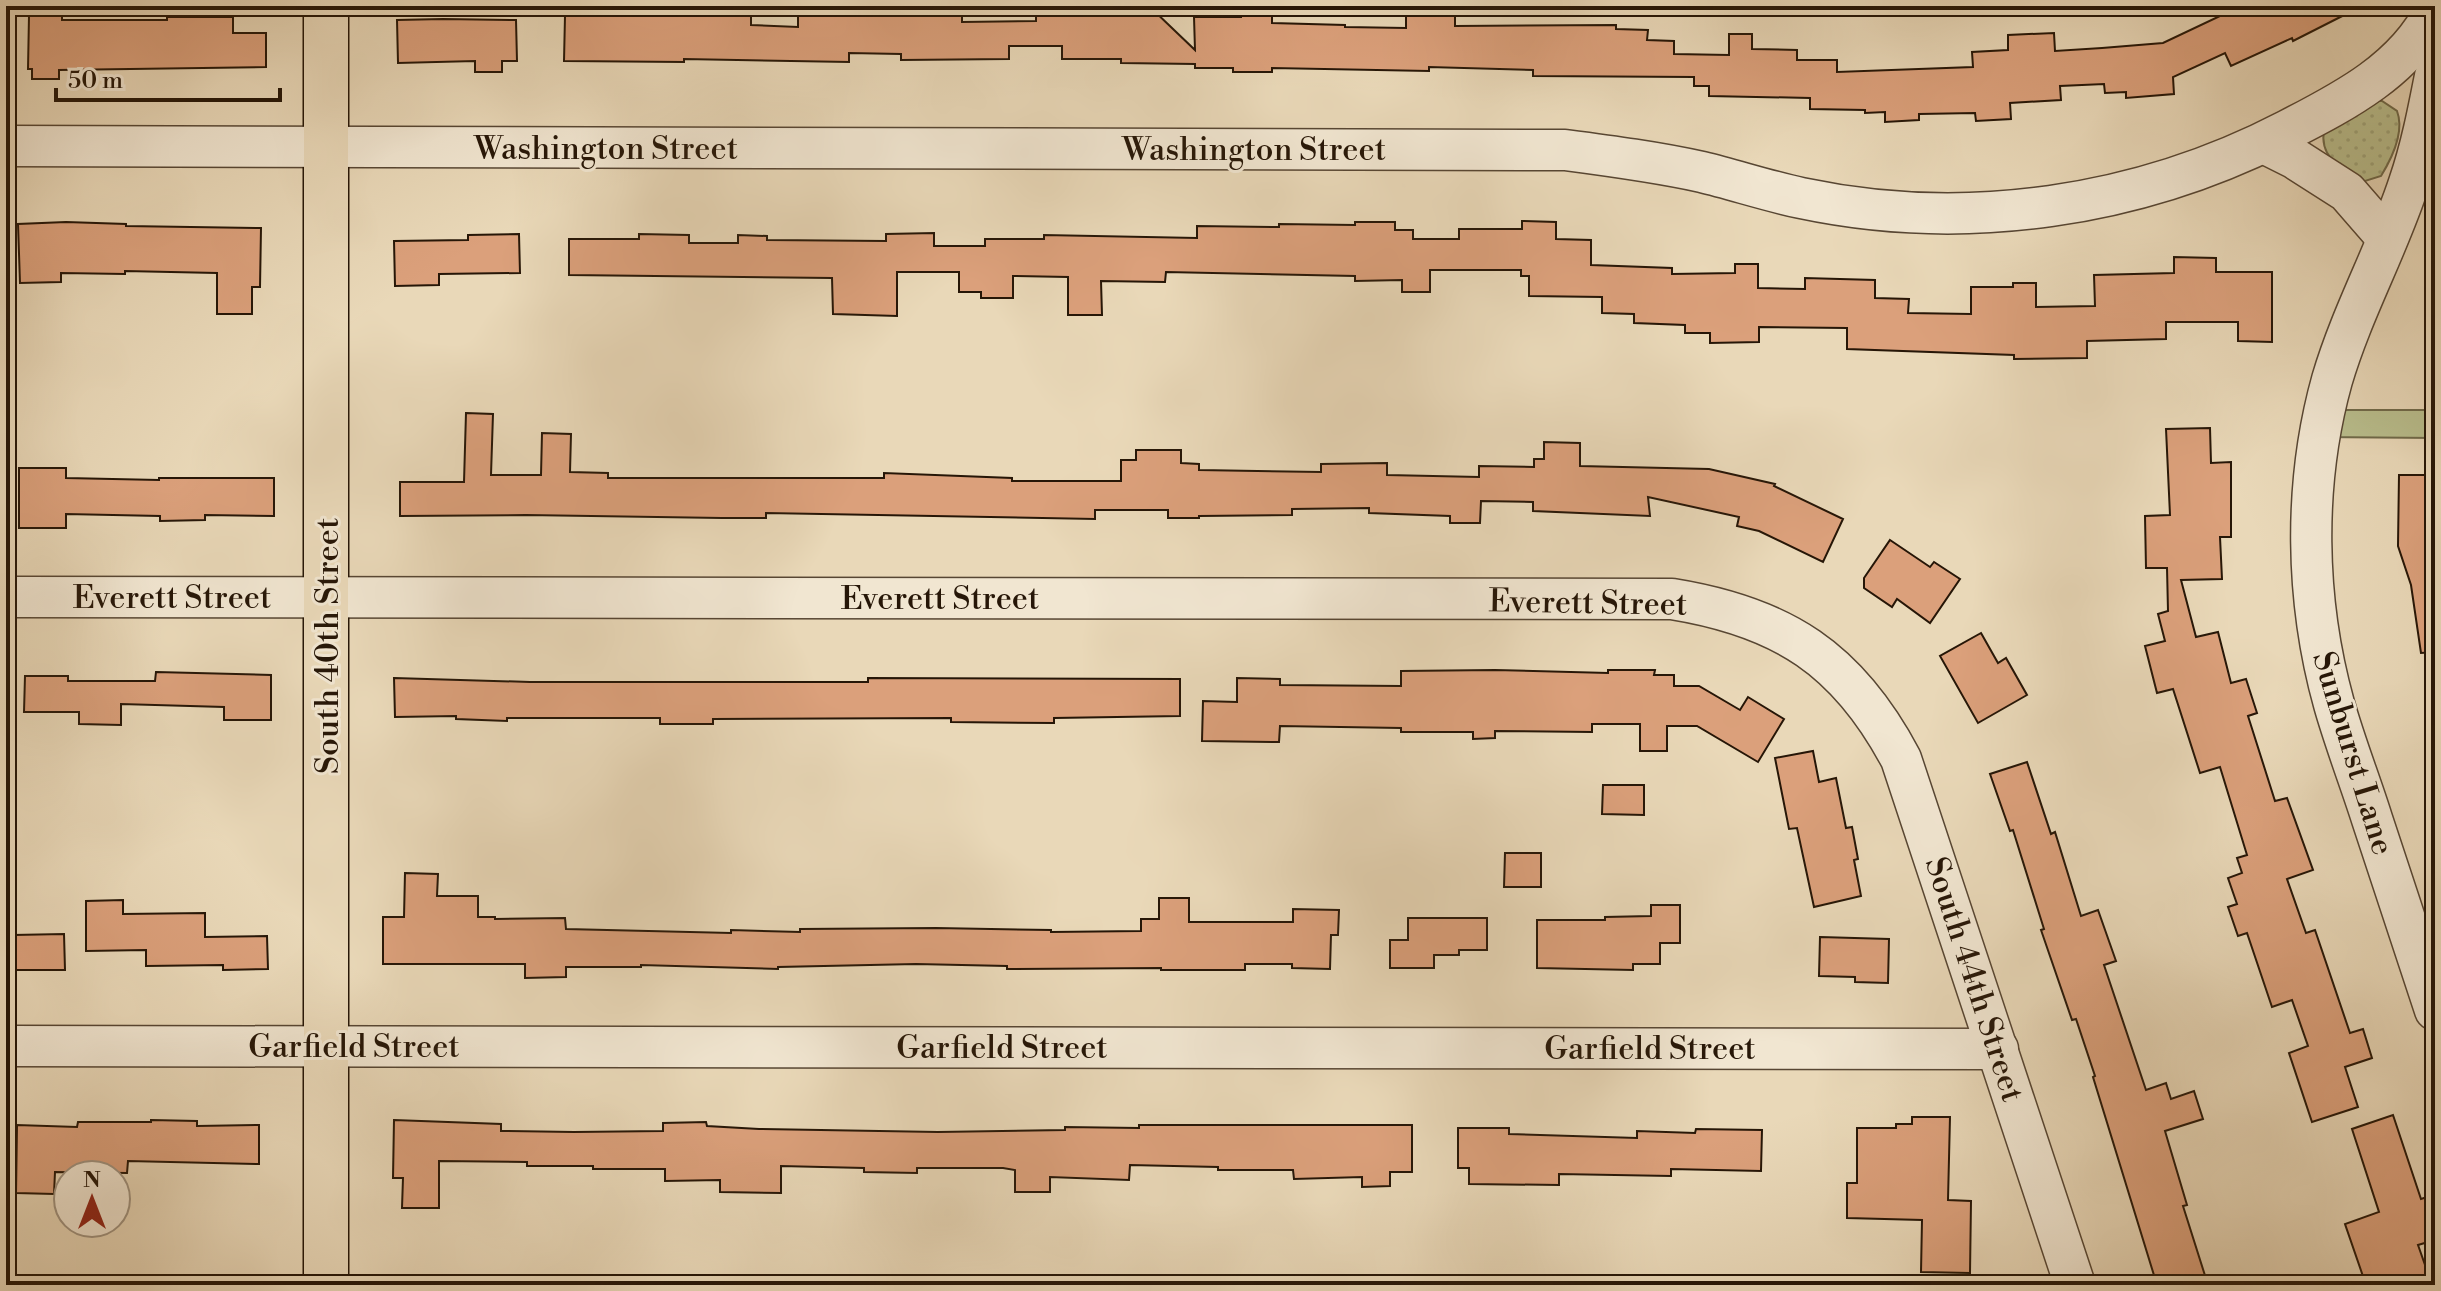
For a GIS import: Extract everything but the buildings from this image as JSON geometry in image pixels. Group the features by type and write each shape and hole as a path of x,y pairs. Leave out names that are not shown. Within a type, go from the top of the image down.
{"main road":[{"name":"South 40th Street","path":"326,6 326,1285"}],"street":[{"name":"Washington Street","path":"6,146 1565,150 1640,159 1802,198 1879,210 1956,214 2024,210 2101,198 2177,178 2264,143 2319,114 2397,62 2424,33 2435,10"},
{"name":"Sunburst Lane","path":"2435,76 2425,129 2409,184 2352,320 2332,382 2318,446 2312,510 2312,575 2320,640 2334,703 2435,1010"},
{"path":"2264,143 2347,192 2387,238"},
{"name":"Everett Street","path":"6,597 1672,599 1719,607 1763,622 1805,645 1851,684"},
{"name":"South 44th Street","path":"1851,684 1883,726 1901,759 2075,1285"},
{"name":"Garfield Street","path":"6,1046 1998,1049"}],"green space":[{"path":"2372,100 2382,101 2397,111 2398,136 2381,176 2362,182 2334,162 2325,148 2324,130"},
{"path":"2326,410 2435,410 2435,438 2320,437"}]}
